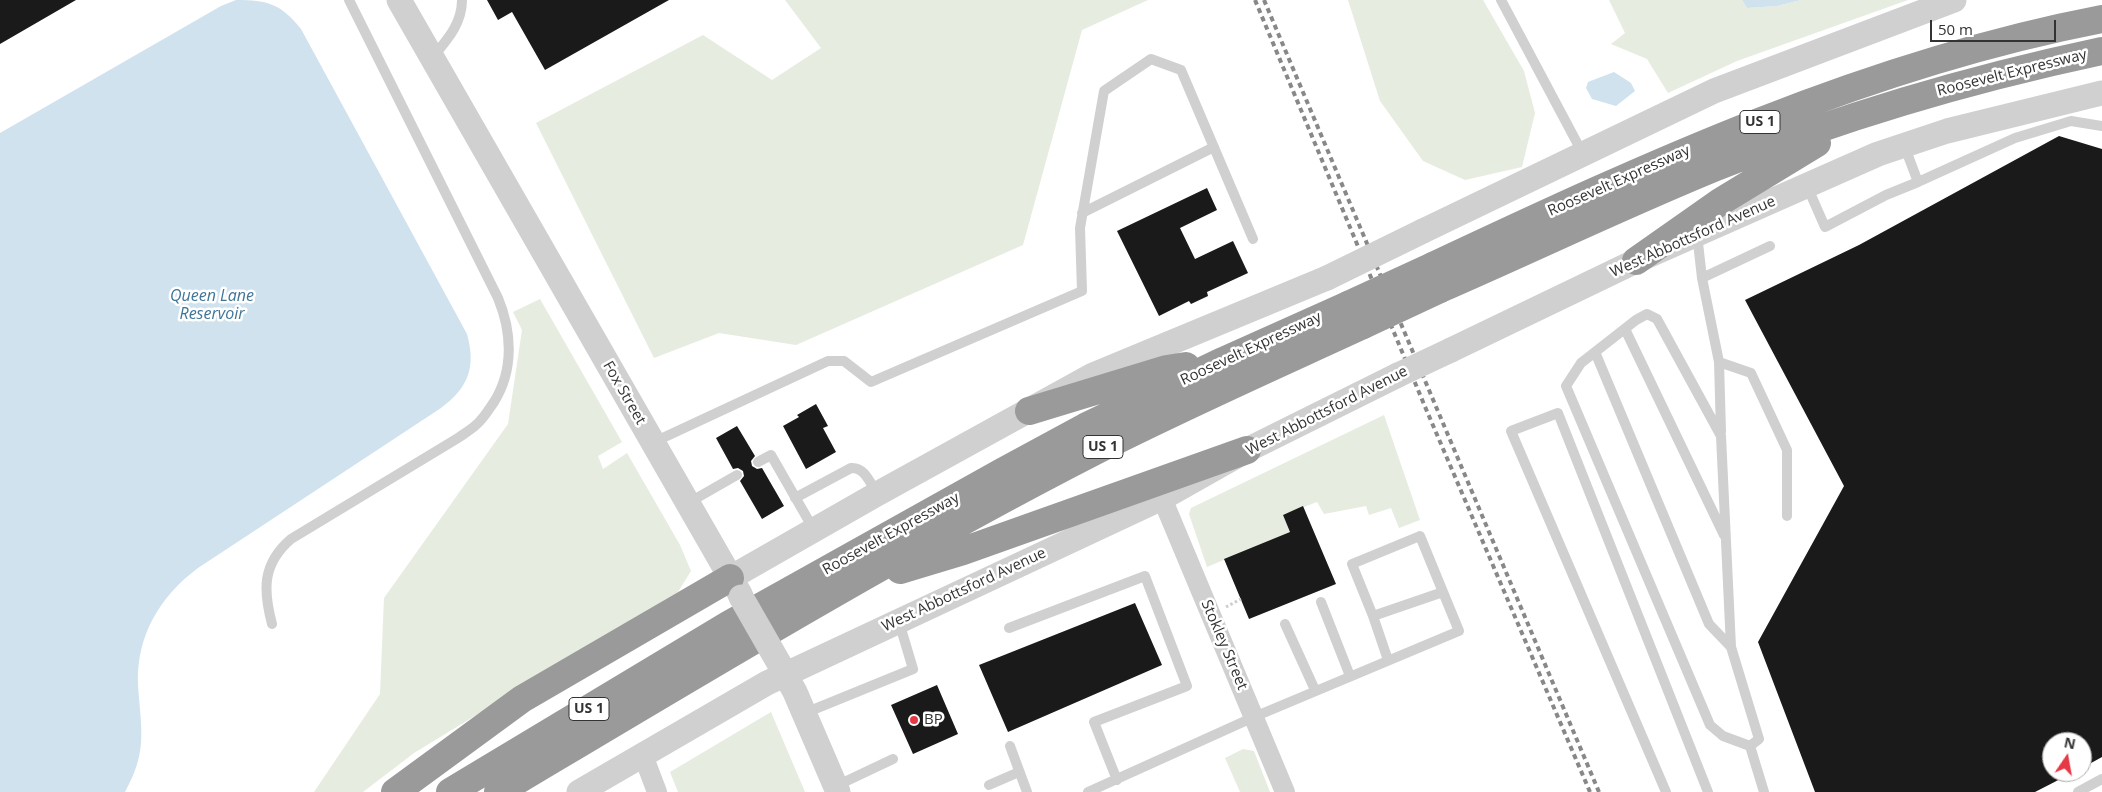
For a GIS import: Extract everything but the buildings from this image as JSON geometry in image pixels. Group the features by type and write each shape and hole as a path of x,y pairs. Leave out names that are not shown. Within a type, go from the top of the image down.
{"highway":[{"name":"Roosevelt Expressway","path":"1437,278 1676,155 1798,107 1934,61 2102,19"},
{"name":"Roosevelt Expressway","path":"498,792 738,650 1014,494 1355,315 1437,278 1715,168 1868,112 1977,80 2102,51"},
{"path":"1636,261 1727,197 1868,112"},
{"name":"Roosevelt Expressway","path":"450,792 736,621 1085,427 1223,361 1355,315"},
{"path":"1029,412 1168,369 1223,361"},
{"path":"851,585 963,551 1247,450"},
{"path":"396,792 522,699 736,588"}],"street":[{"name":"Fox Street","path":"399,0 783,670 837,789"},
{"path":"736,588 814,530 1093,375 1327,278 1583,154 1738,82 1954,0"},
{"name":"West Abbottsford Avenue","path":"579,792 767,683 783,670 899,621 1162,498 1247,450 1636,261 1903,144 2004,116 2102,93"},
{"name":"Stokley Street","path":"1162,498 1285,792"},
{"path":"643,755 657,792"}],"lane":[{"path":"272,624 266,602 267,579 271,563 278,550 291,539 458,438 479,423 500,391 507,373 508,335 504,312 349,0"},
{"path":"432,58 455,28 459,19 462,0"},
{"path":"1501,0 1583,154"},
{"path":"653,442 828,361 844,361 871,382 1082,291 1080,228 1104,92 1151,59 1182,70 1253,239"},
{"path":"1807,186 1825,227 1886,195 2024,135 2071,121 2102,126"},
{"path":"1903,144 1918,182"},
{"path":"1082,213 1214,147"},
{"path":"1697,234 1702,278 1719,362 1731,647 1759,739 1750,746"},
{"path":"1702,278 1770,246"},
{"path":"1721,436 1657,319 1647,314 1581,362 1566,386 1710,724 1723,736 1750,746"},
{"path":"1625,329 1726,539"},
{"path":"1595,352 1709,624 1731,647"},
{"path":"1719,362 1750,373 1787,450 1787,516"},
{"path":"1666,792 1511,432 1558,413 1708,792"},
{"path":"758,462 771,455 814,530"},
{"path":"795,498 851,468 857,468 862,471 877,494"},
{"path":"688,503 737,475"},
{"path":"1095,791 1254,716 1459,631 1420,536 1352,564 1388,660"},
{"path":"1009,628 1145,576 1188,686 1094,722 1117,780"},
{"path":"1373,616 1443,592"},
{"path":"1320,602 1350,676"},
{"path":"804,714 913,669 899,621"},
{"path":"1285,624 1315,690"},
{"path":"1010,746 1027,792"},
{"path":"1750,746 1764,792"},
{"path":"837,789 893,759"},
{"path":"989,785 1019,772"},
{"path":"2078,792 2102,779"}],"path":[{"path":"1225,607 1241,600"}],"shaded area":[{"path":"785,0 1148,0 1082,30 1023,245 796,345 719,333 654,358 536,123 703,35 772,80 821,48"},
{"path":"1348,0 1483,0 1524,71 1535,113 1522,167 1465,180 1423,161 1380,101"},
{"path":"1609,0 1742,0 1747,8 1777,6 1801,0 1908,0 1737,61 1668,93 1647,59 1611,44 1625,33"},
{"path":"540,299 622,442 598,456 603,469 627,453 680,545 691,571 678,592 414,753 363,792 314,792 380,694 384,598 508,424 522,330 513,312"},
{"path":"1384,415 1420,520 1399,528 1391,508 1369,515 1366,506 1324,514 1317,502 1283,515 1290,532 1207,567 1189,514 1191,508"},
{"path":"771,712 805,792 678,792 670,772"},
{"path":"1243,749 1254,751 1270,792 1240,792 1225,758"}],"water":[{"name":"Queen Lane Reservoir","path":"236,0 257,1 273,5 287,14 301,29 467,334 471,357 468,376 458,392 441,408 198,568 172,591 153,619 141,650 138,667 141,728 140,752 125,792 0,792 0,133 221,6"},
{"path":"1742,0 1801,0 1777,6 1747,8"},
{"path":"1614,72 1631,83 1635,91 1616,106 1592,99 1586,88 1588,82"}],"railway":[{"path":"1255,0 1426,409 1590,792"},
{"path":"1264,0 1599,792"}],"place":[{"name":"BP","path":"914,720"}]}
